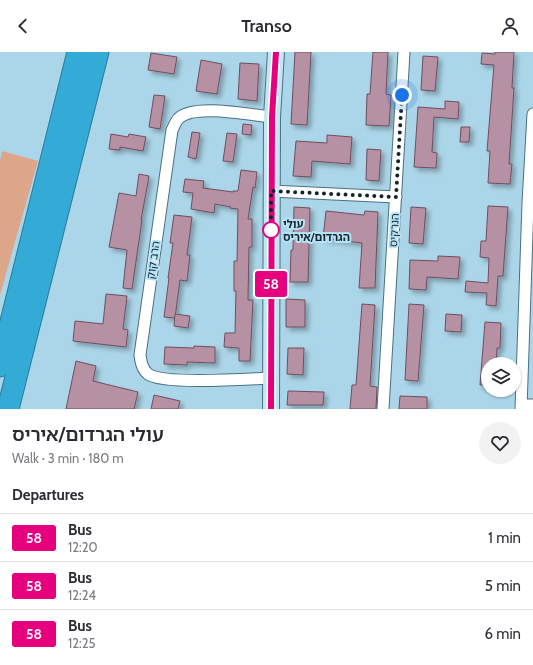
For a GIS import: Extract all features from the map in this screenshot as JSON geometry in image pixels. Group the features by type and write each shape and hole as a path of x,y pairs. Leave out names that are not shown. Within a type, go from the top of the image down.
{"highway":[{"path":"0,366 78,52"},
{"path":"8,409 98,52"}],"street":[{"path":"271,409 272,117 276,52"},
{"name":"הנרקיס","path":"384,409 404,52"},
{"name":"הרב קוק","path":"270,378 214,380 159,378 148,374 142,367 140,355 172,130 178,119 190,112 205,110 272,117"},
{"path":"526,406 533,114"},
{"path":"271,191 396,197"}],"shaded area":[{"path":"2,151 38,161 0,295 0,161"}],"building":[{"path":"295,52 311,52 307,125 291,124"},
{"path":"373,52 388,52 386,94 391,95 389,126 366,125 367,94 370,94"},
{"path":"495,52 514,52 512,88 514,88 509,164 512,164 510,184 488,183 490,151 487,151 494,65 481,64 482,53 495,54"},
{"path":"151,53 177,57 174,74 148,70"},
{"path":"423,56 438,57 435,91 421,90"},
{"path":"201,60 222,64 217,94 196,91"},
{"path":"240,63 259,64 257,101 238,99"},
{"path":"154,95 165,96 160,129 149,127"},
{"path":"445,101 459,102 458,119 434,117 432,152 437,153 436,168 414,167 418,107 445,109"},
{"path":"243,124 252,125 251,135 242,134"},
{"path":"461,127 470,127 469,142 460,142"},
{"path":"192,132 200,133 196,159 188,157"},
{"path":"227,133 237,134 233,162 223,161"},
{"path":"111,134 128,137 129,134 146,137 143,151 120,147 120,150 109,149"},
{"path":"327,135 352,137 350,164 312,161 311,177 293,176 296,141 327,143"},
{"path":"367,149 381,150 379,181 366,180"},
{"path":"241,170 257,172 248,219 252,219 252,247 249,247 248,300 253,300 250,361 239,361 239,348 224,347 225,333 235,333 236,291 234,291 234,261 237,261 238,209 215,204 214,213 191,209 193,193 183,192 185,179 204,181 203,188 233,192 238,191"},
{"path":"139,174 149,176 141,220 132,289 123,288 127,250 109,247 119,193 136,196"},
{"path":"488,206 508,207 503,276 498,276 496,306 486,305 487,293 465,292 466,281 488,283 489,258 480,257 481,241 486,241"},
{"path":"294,207 310,208 308,282 290,282 291,250 293,250"},
{"path":"411,207 426,208 423,244 409,243"},
{"path":"326,211 364,215 365,211 378,212 375,288 359,288 362,243 323,238"},
{"path":"174,215 192,217 187,255 190,255 187,281 180,280 175,318 164,317 173,243 170,243"},
{"path":"438,256 460,257 458,279 427,277 426,290 409,289 410,260 438,261"},
{"path":"106,294 127,296 123,329 128,330 126,347 73,341 75,321 103,324"},
{"path":"286,299 305,300 305,327 286,327"},
{"path":"362,304 375,305 370,386 377,387 376,409 350,409 352,385 356,385"},
{"path":"409,304 424,305 418,381 405,380"},
{"path":"175,314 190,316 188,328 174,326"},
{"path":"446,314 462,315 461,332 445,331"},
{"path":"485,322 501,323 500,348 497,348 496,357 482,357"},
{"path":"194,346 215,347 215,363 187,362 187,365 164,364 165,347 194,348"},
{"path":"288,348 304,348 303,375 287,374"},
{"path":"76,361 96,366 93,381 138,392 134,409 66,409"},
{"path":"288,391 324,392 323,405 287,405"},
{"path":"154,395 180,401 178,409 151,409"},
{"path":"400,396 427,397 427,409 399,409"}],"bus line":[{"name":"58","path":"271,409 270,347 272,117 276,52"}],"place":[{"name":"עולי הגרדום/איריס","path":"271,230"}],"route":[{"path":"271,230 271,238 271,191 396,197 402,95"}]}
